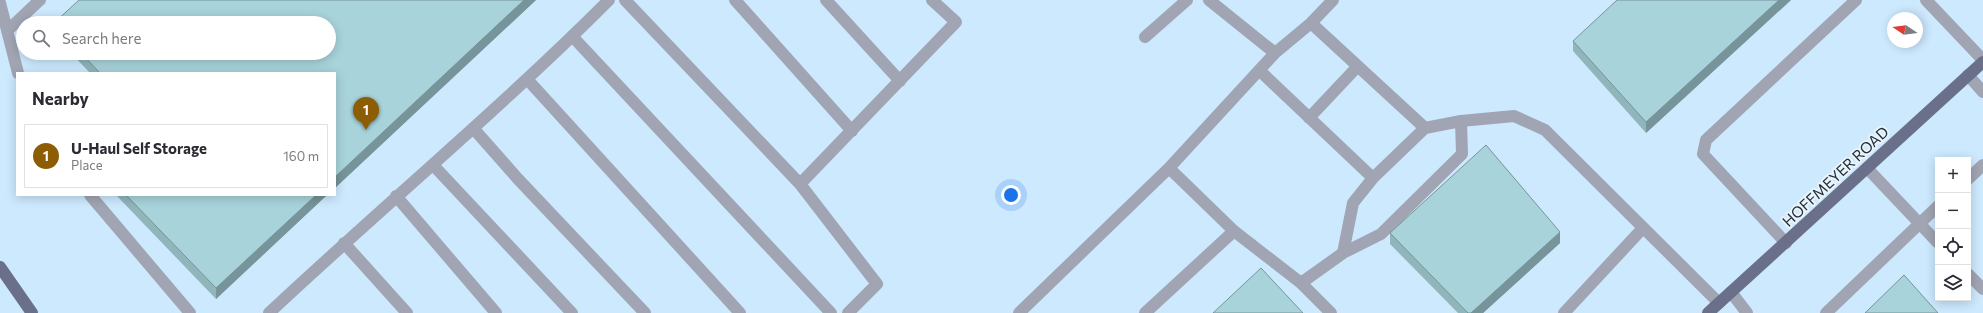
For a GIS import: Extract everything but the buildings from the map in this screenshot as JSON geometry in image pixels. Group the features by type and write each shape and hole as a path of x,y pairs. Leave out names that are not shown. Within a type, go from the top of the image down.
{"main road":[{"name":"HOFFMEYER ROAD","path":"1708,313 1983,61"},
{"path":"0,267 32,313"}],"lane":[{"path":"23,16 40,0"},
{"path":"268,313 344,242 396,196 434,166 609,0"},
{"path":"624,0 800,184 877,284 848,313"},
{"path":"735,0 852,131"},
{"path":"826,0 900,80"},
{"path":"800,184 956,22 932,0"},
{"path":"1145,37 1187,0"},
{"path":"1209,0 1275,53"},
{"path":"1018,313 1169,168 1275,53 1311,23 1333,0"},
{"path":"1786,243 1703,154 1706,140 1856,0"},
{"path":"1926,0 1983,61"},
{"path":"0,3 18,72"},
{"path":"7,31 16,23"},
{"path":"1311,23 1425,128"},
{"path":"572,36 831,313"},
{"path":"1309,118 1358,66"},
{"path":"1260,70 1373,178"},
{"path":"1968,75 1983,92"},
{"path":"527,79 740,313"},
{"path":"1343,253 1353,203 1373,178 1425,128 1461,121 1514,116 1545,130 1719,303"},
{"path":"1301,283 1343,253 1381,234 1462,154 1461,121"},
{"path":"473,128 518,179 645,313"},
{"path":"434,166 572,313"},
{"path":"1971,176 1983,166"},
{"path":"1169,168 1234,231 1301,283 1331,313"},
{"path":"1867,168 1935,240"},
{"path":"91,196 190,313"},
{"path":"396,196 496,313"},
{"path":"1826,313 1935,209"},
{"path":"1564,313 1644,228"},
{"path":"1145,313 1234,231"},
{"path":"344,242 407,313"},
{"path":"1971,277 1983,289"},
{"path":"1731,292 1747,313"}],"place":[{"name":"U-Haul Self Storage","path":"366,130"}]}
